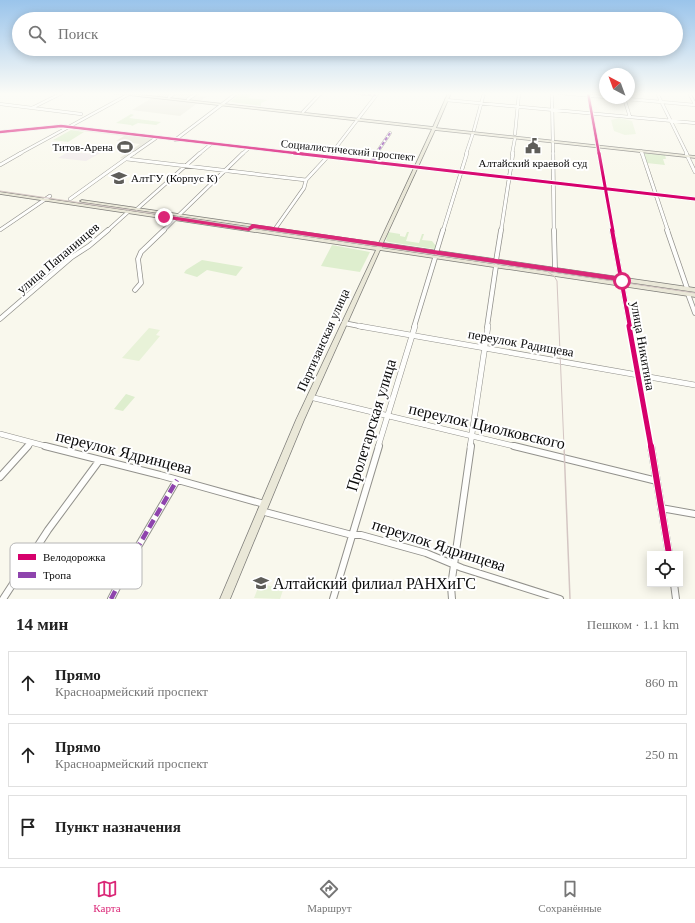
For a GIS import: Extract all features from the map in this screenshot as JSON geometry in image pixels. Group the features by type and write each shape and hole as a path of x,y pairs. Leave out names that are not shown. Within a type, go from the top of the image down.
{"main road":[{"path":"376,121 552,139 641,151 687,154 695,153"},
{"name":"Партизанская улица","path":"225,599 310,397 437,121"},
{"path":"597,145 687,154 695,157"},
{"path":"0,189 137,209 177,217"},
{"path":"0,193 128,212 177,217 622,282 688,291 695,290"},
{"path":"251,228 275,229 379,247"},
{"path":"496,264 555,270 622,282"},
{"path":"688,291 695,295"}],"street":[{"path":"0,166 69,130 70,127 81,121"},
{"path":"174,140 200,121"},
{"path":"275,229 304,188 306,180 328,157 356,121"},
{"name":"Пролетарская улица","path":"333,599 477,121"},
{"path":"452,599 451,586 471,436 517,121"},
{"path":"552,121 555,270"},
{"name":"улица Никитина","path":"592,121 668,551"},
{"path":"670,121 695,123"},
{"path":"670,121 695,172"},
{"name":"Социалистический проспект","path":"0,132 59,126 70,127 695,199"},
{"path":"372,162 387,136 390,134"},
{"path":"70,199 157,138"},
{"path":"137,209 211,144"},
{"path":"135,290 142,283 138,259 141,252 249,148"},
{"path":"641,151 695,313"},
{"path":"127,159 306,180"},
{"path":"0,230 50,196"},
{"name":"улица Папанинцев","path":"0,319 72,257 89,246 128,212"},
{"name":"переулок Радищева","path":"344,323 695,385"},
{"name":"переулок Циолковского","path":"310,397 657,481"},
{"name":"переулок Ядринцева","path":"0,434 264,504"},
{"path":"0,477 31,443"},
{"path":"40,543 99,461"},
{"path":"140,543 177,480"},
{"path":"661,508 695,514"},
{"name":"переулок Ядринцева","path":"261,511 352,535 361,535 454,563 462,568 560,599"},
{"path":"674,587 676,599"},
{"path":"3,599 10,588"},
{"path":"111,599 116,589"}],"shaded area":[{"path":"77,127 157,137 125,159 120,158 140,144 116,141 124,136 73,130"},
{"path":"99,151 104,151 86,161 58,158 68,152 94,154"}],"green space":[{"path":"119,121 161,122 156,125 138,123 132,126 116,123"},
{"path":"611,121 632,121 636,134 625,135 614,131"},
{"path":"71,130 84,132 68,142 53,140"},
{"path":"643,153 665,155 666,159 663,159 665,165 647,163"},
{"path":"388,232 400,234 400,236 405,237 407,232 409,232 406,241 419,243 422,234 424,234 422,240 432,241 436,246 435,249 389,242 386,241"},
{"path":"332,245 370,252 360,272 321,266"},
{"path":"202,260 243,267 236,276 207,270 197,277 184,273 186,270"},
{"path":"149,328 160,330 156,335 160,336 139,361 122,358"},
{"path":"126,394 135,397 123,411 114,409"},
{"path":"260,583 283,590 280,599 254,598"}],"tram line":[{"path":"0,191 695,293"},
{"path":"548,272 554,276 557,281 564,447"},
{"path":"564,446 570,599"}],"marked path":[{"path":"372,162 390,133"},
{"path":"140,543 177,480"},
{"path":"111,599 116,589"}],"cycle path":[{"path":"593,121 668,551"},
{"path":"0,132 61,126 695,199"}],"place":[{"name":"Алтайский краевой суд","path":"533,146"},
{"name":"Титов-Арена","path":"125,147"},
{"name":"АлтГУ (Корпус К)","path":"119,178"},
{"name":"Алтайский филиал РАНХиГС","path":"261,583"}],"route":[{"path":"164,217 249,230 252,226 622,279 622,281"}]}
